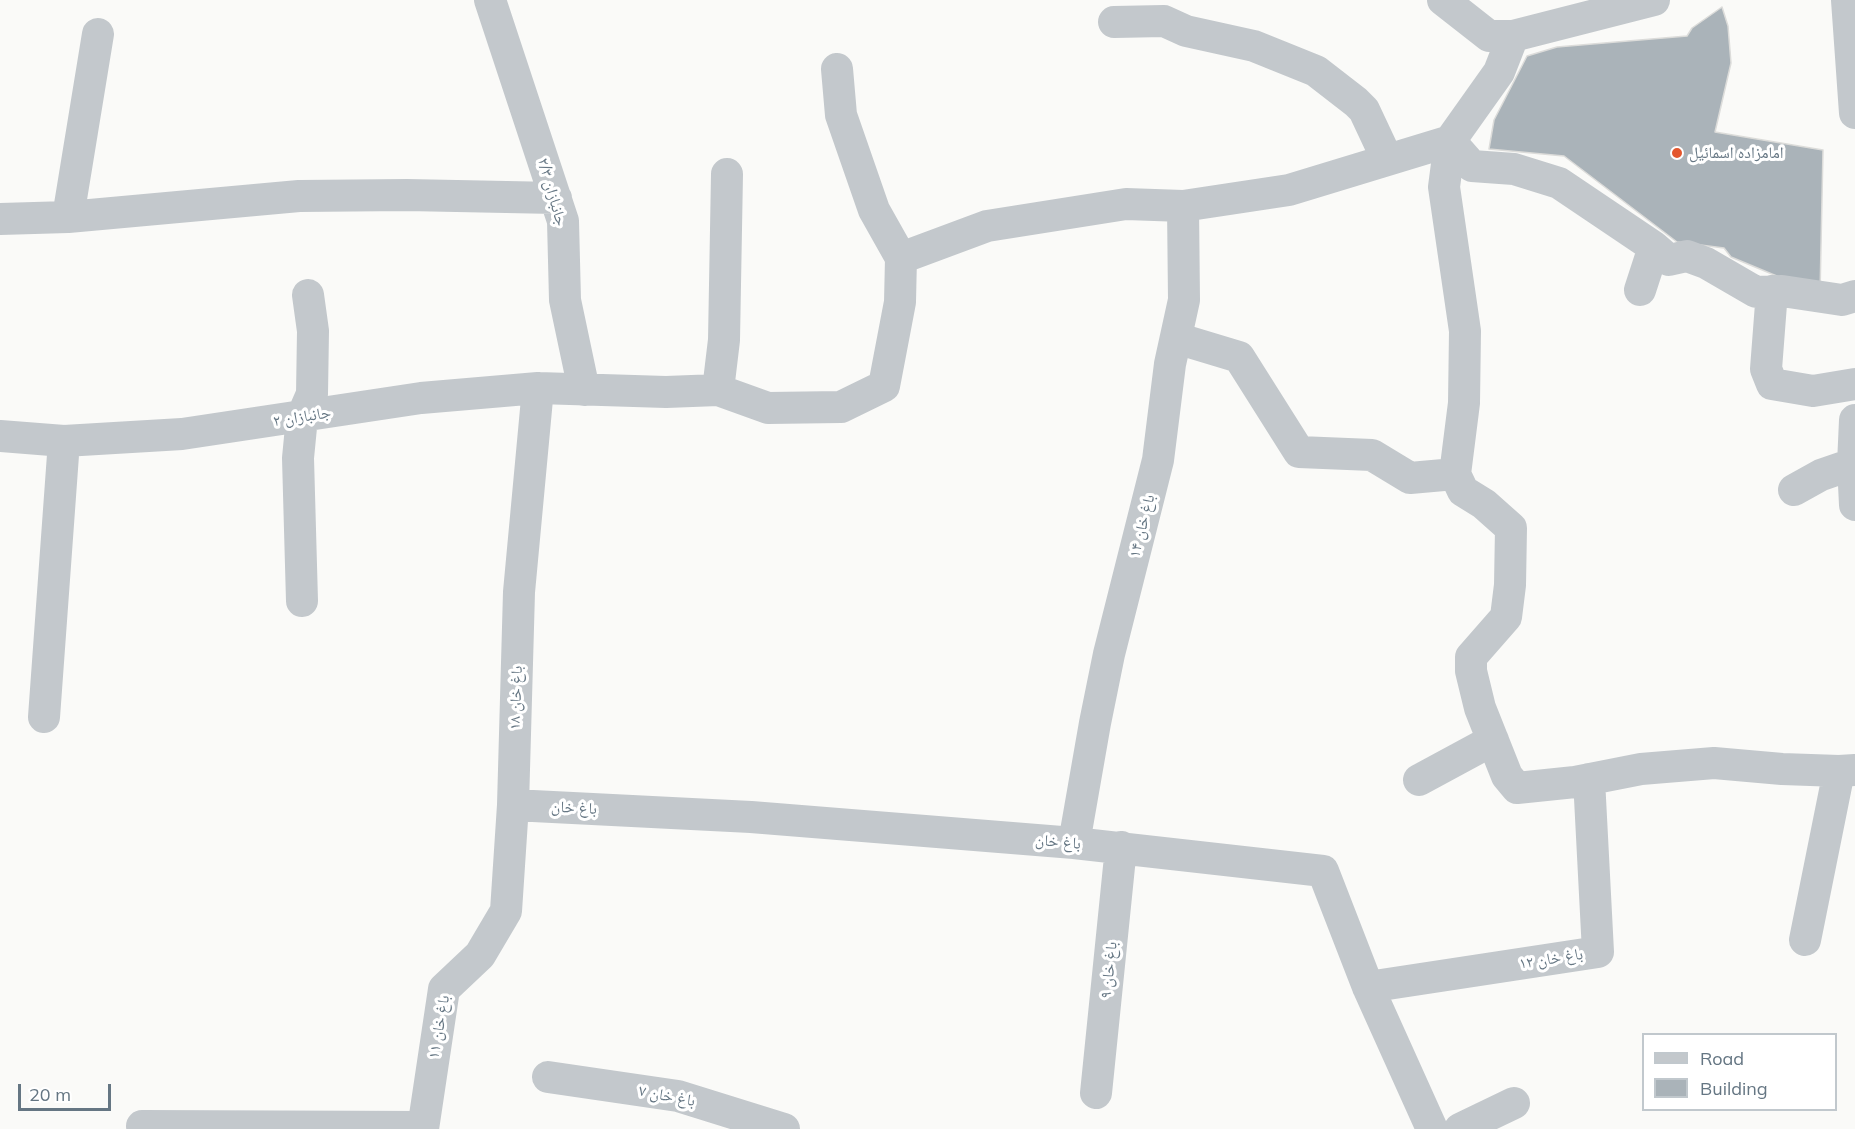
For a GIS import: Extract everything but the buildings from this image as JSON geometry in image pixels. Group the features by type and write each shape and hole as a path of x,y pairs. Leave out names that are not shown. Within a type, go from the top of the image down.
{"street":[{"name":"جانبازان ۲/۳","path":"489,0 563,221 565,300 584,390"},
{"path":"1443,0 1489,36 1513,36 1654,0"},
{"path":"1847,0 1855,95"},
{"path":"1114,22 1164,21 1186,32 1254,46 1316,71 1350,96 1364,110 1387,159"},
{"path":"68,217 98,34"},
{"path":"1513,36 1499,72 1450,141 1444,187 1465,331 1464,403 1455,474 1463,490 1484,504 1511,528 1510,585 1506,617 1471,657 1471,671 1480,708 1507,776 1517,788 1589,779 1641,769 1714,763 1782,769 1847,770 1805,940"},
{"path":"727,174 724,340 718,390 768,408 842,407 884,386 900,302 901,258 874,210 844,124 841,115 837,69"},
{"path":"901,258 987,226 1126,204 1183,206 1289,190 1450,141"},
{"path":"1450,141 1472,166 1514,169 1559,183 1654,247 1669,260 1688,256 1717,267 1756,292 1772,291 1842,300 1855,296"},
{"path":"0,219 68,217 299,196 407,195 556,198"},
{"name":"باغ خان ۱۴","path":"1074,843 1109,654 1158,460 1170,364 1184,300 1183,206"},
{"path":"1640,290 1654,247"},
{"path":"1772,291 1766,369 1772,384 1813,391 1855,384"},
{"path":"302,601 298,458 302,417 312,394 313,331 308,295"},
{"path":"1176,338 1239,357 1299,452 1372,455 1410,478 1455,474"},
{"name":"جانبازان ۲","path":"0,436 64,441 182,434 421,398 538,388 666,392 718,390"},
{"name":"باغ خان ۱۸","path":"513,805 519,592 538,388"},
{"path":"1855,420 1853,464 1855,505"},
{"path":"44,717 64,441"},
{"path":"1794,490 1821,475 1853,464"},
{"path":"1419,780 1493,740"},
{"name":"باغ خان ۱۲","path":"1368,987 1598,952 1589,779"},
{"name":"باغ خان","path":"513,805 752,817 1074,843 1323,871 1368,987 1432,1129"},
{"name":"باغ خان ۱۱","path":"423,1128 444,989 480,955 506,911 513,805"},
{"name":"باغ خان ۹","path":"1096,1093 1121,847"},
{"name":"باغ خان ۷","path":"548,1077 678,1096 783,1129"},
{"path":"1460,1129 1514,1103"},
{"path":"142,1126 423,1128"}],"place":[{"name":"امامزاده اسمائیل","path":"1677,153"}]}
